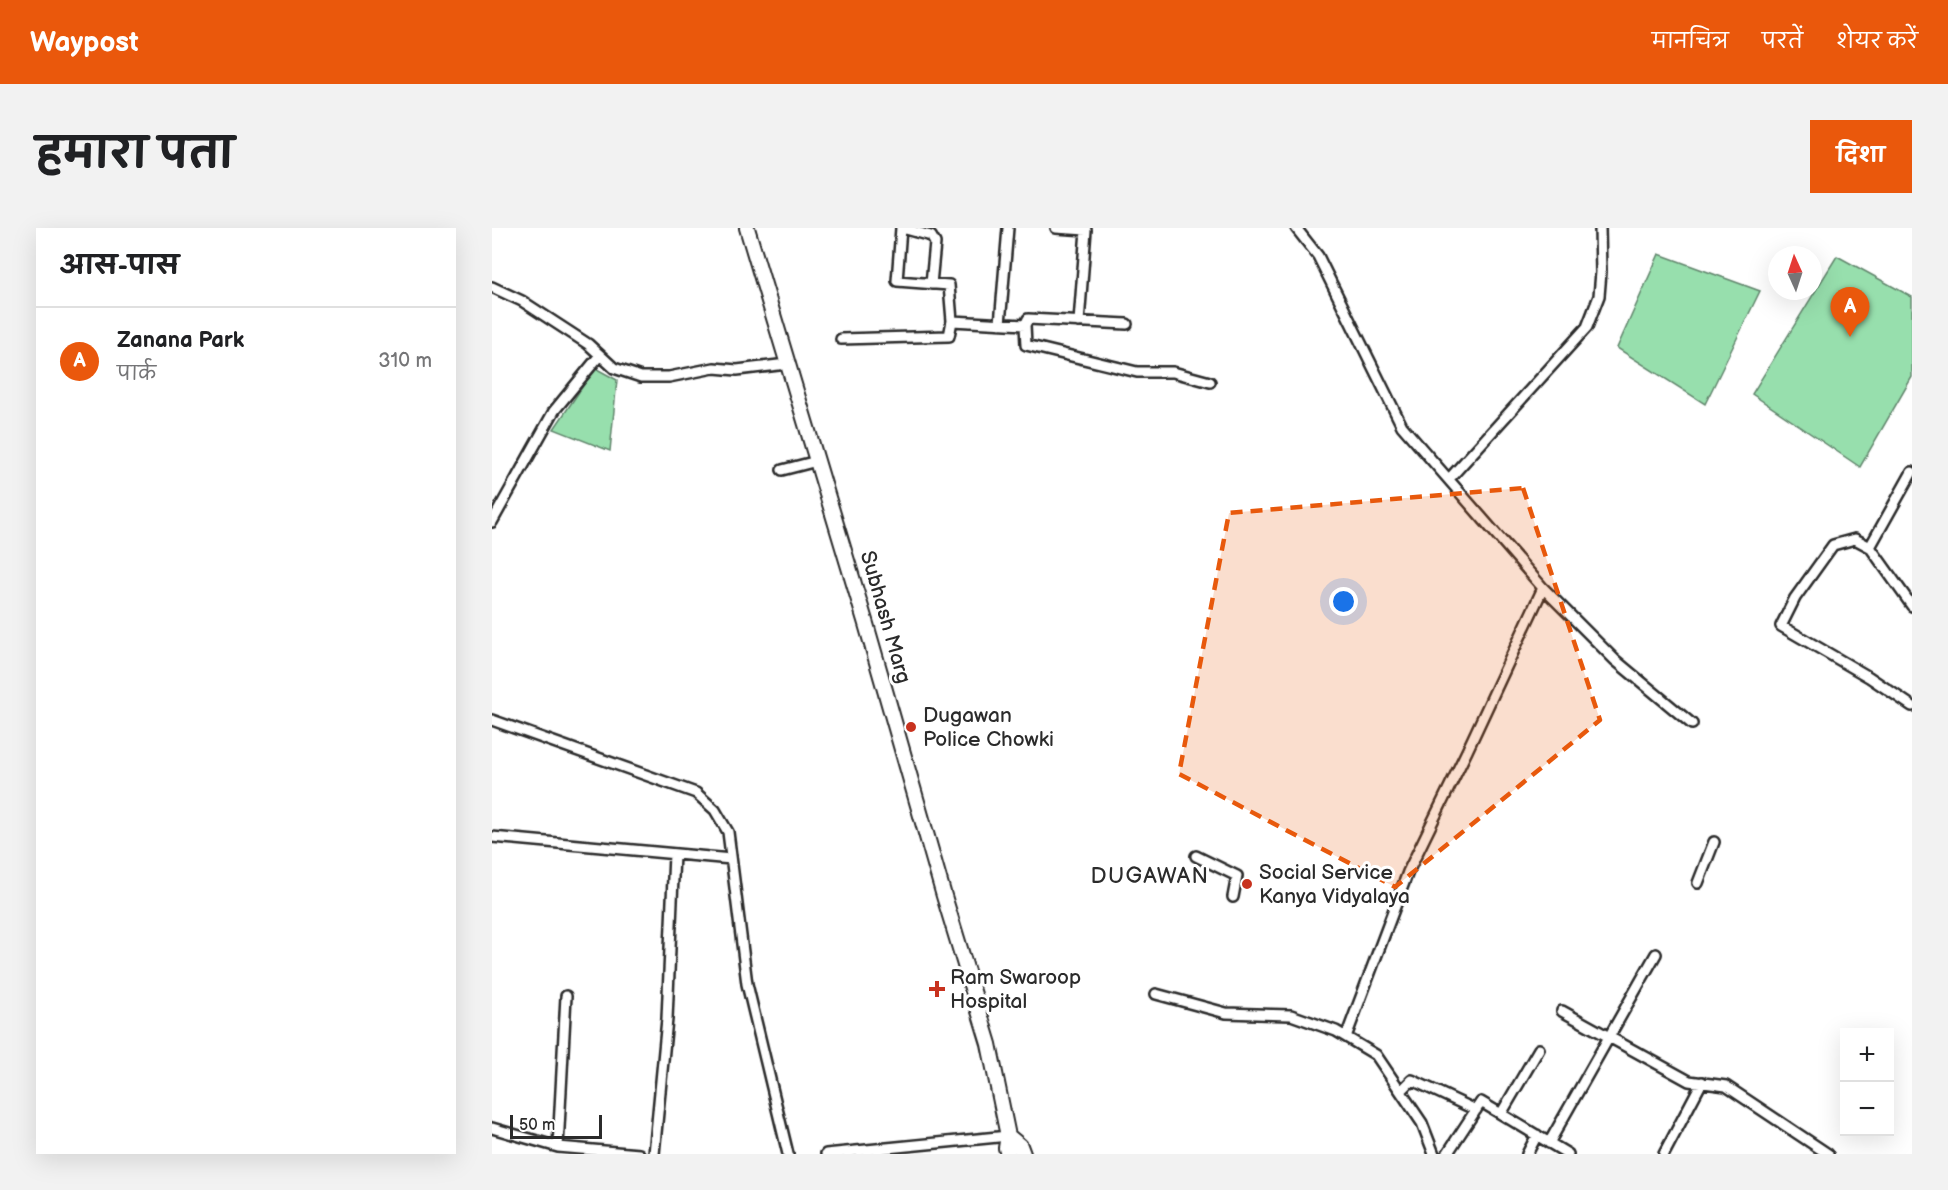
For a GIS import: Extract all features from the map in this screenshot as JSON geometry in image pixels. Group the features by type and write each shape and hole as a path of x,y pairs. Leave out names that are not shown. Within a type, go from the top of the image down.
{"main road":[{"name":"Subhash Marg","path":"747,228 989,1044 1008,1136 1020,1146 1023,1154"},
{"path":"1008,1136 1006,1148 1008,1154"}],"street":[{"path":"841,339 949,336 952,321 949,285 931,284 897,281 902,228 931,236 935,243 931,284"},
{"path":"1000,324 1008,228"},
{"path":"1056,228 1086,230 1079,322"},
{"path":"1296,228 1318,256 1402,426 1543,588 1614,660 1692,724"},
{"path":"1449,479 1587,327 1599,296 1600,228"},
{"path":"492,287 531,307 588,344 614,368 641,378 669,377 714,368 737,370 787,364"},
{"path":"1126,324 1029,319 1025,325 1026,345 1137,372 1173,372 1210,382"},
{"path":"952,321 1025,325"},
{"path":"492,522 554,411 600,355"},
{"path":"782,470 817,461"},
{"path":"1870,547 1912,472"},
{"path":"1912,606 1870,547 1855,539 1833,545 1795,598 1781,626 1869,677 1912,706"},
{"path":"1346,1037 1408,872 1543,588"},
{"path":"492,720 696,793 715,810 728,832 747,984 788,1154"},
{"path":"492,837 731,859"},
{"path":"1698,883 1714,842"},
{"path":"654,1154 667,1019 674,854"},
{"path":"1196,856 1237,876 1233,897"},
{"path":"1549,1143 1656,954"},
{"path":"1156,994 1226,1013 1291,1015 1336,1031 1376,1054 1422,1123 1434,1154"},
{"path":"558,1147 566,996"},
{"path":"1562,1011 1689,1080 1726,1086 1825,1153"},
{"path":"1501,1114 1539,1049"},
{"path":"1401,1091 1412,1080 1476,1110"},
{"path":"1664,1154 1702,1082"},
{"path":"1447,1154 1481,1102 1568,1154"},
{"path":"492,1128 558,1147 639,1154"},
{"path":"1527,1154 1537,1135"},
{"path":"826,1154 1008,1136"}],"highlighted area":[{"path":"1523,488 1600,720 1395,887 1179,774 1229,513"}],"green space":[{"path":"1659,254 1760,291 1705,404 1617,348"},
{"path":"1837,256 1912,297 1912,377 1860,467 1752,394 1810,300 1822,300 1822,280"},
{"path":"595,368 617,380 610,451 554,429"}],"place":[{"name":"Zanana Park","path":"1850,337"},
{"name":"Dugawan Police Chowki","path":"911,727"},
{"name":"Social Service Kanya Vidyalaya","path":"1247,884"},
{"name":"Ram Swaroop Hospital","path":"937,989"}],"district":[{"name":"DUGAWAN","path":"1150,875"}]}
